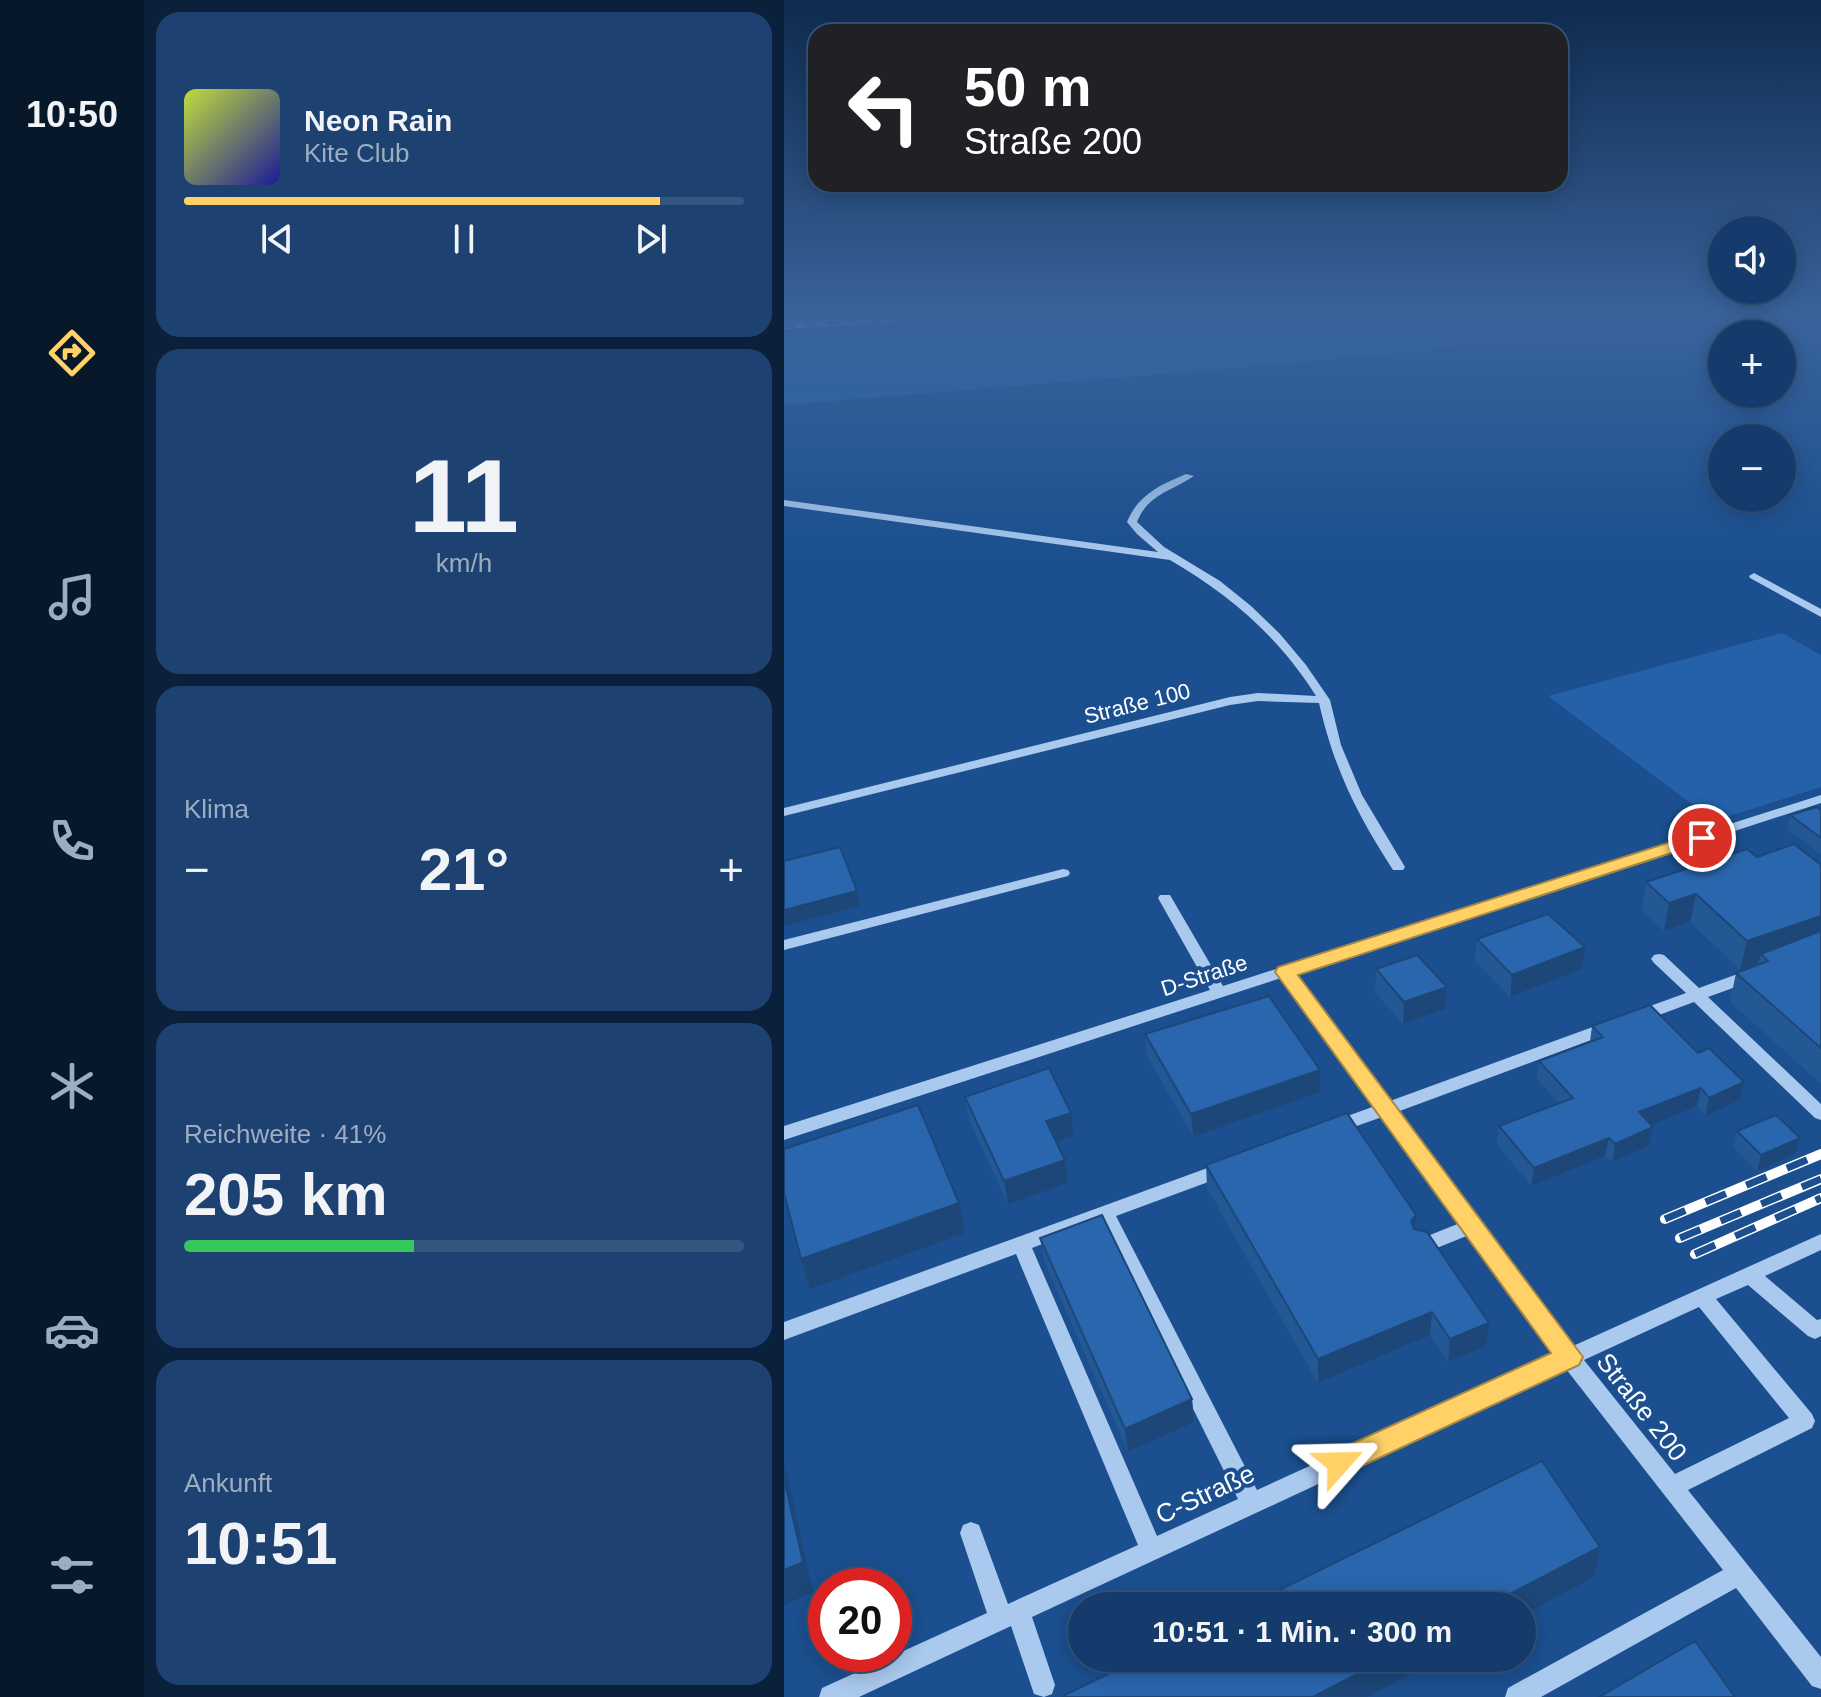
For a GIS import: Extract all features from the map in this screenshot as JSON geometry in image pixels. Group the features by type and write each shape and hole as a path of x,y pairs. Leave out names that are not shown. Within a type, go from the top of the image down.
{"lane":[{"path":"1189,476 1148,495 1136,507 1132,522 1143,537 1215,583 1262,624 1308,672 1324,700 1335,745 1355,795 1398,867"},
{"path":"784,503 1172,557"},
{"path":"1754,576 1821,614"},
{"name":"Straße 100","path":"784,812 1230,701 1258,697 1324,700"},
{"name":"D-Straße","path":"784,1133 1821,799"},
{"path":"784,945 1063,873"},
{"path":"1165,898 1219,993"},
{"path":"1659,959 1821,1114"},
{"path":"1312,1136 1766,970"},
{"name":"Straße 200","path":"1285,972 1569,1357 1821,1677"},
{"path":"784,1331 1238,1164"},
{"path":"1105,1213 1252,1503"},
{"path":"1422,1246 1472,1226"},
{"name":"C-Straße","path":"831,1697 1821,1242"},
{"path":"1021,1244 1151,1549"},
{"path":"1750,1275 1815,1330 1821,1327"},
{"path":"1672,1487 1804,1421 1702,1297"},
{"path":"971,1533 1043,1685"},
{"path":"1517,1697 1740,1573"}],"shaded area":[{"path":"784,398 867,398 784,405"},
{"path":"1782,633 1821,655 1821,787 1714,821 1548,696"}],"building":[{"path":"1817,807 1821,810 1821,838 1790,815"},
{"path":"1794,844 1821,865 1821,916 1747,941 1696,894 1669,903 1646,882 1747,849 1757,857"},
{"path":"840,847 857,891 784,910 784,861"},
{"path":"1548,914 1585,947 1512,975 1477,939"},
{"path":"1821,931 1821,1048 1736,973 1768,961 1761,954"},
{"path":"1417,955 1447,987 1404,1002 1376,969"},
{"path":"1269,996 1320,1070 1191,1114 1145,1034"},
{"path":"1650,1005 1698,1053 1709,1048 1744,1082 1709,1098 1701,1088 1639,1112 1653,1127 1615,1144 1609,1138 1534,1168 1499,1126 1573,1098 1539,1061 1603,1037 1592,1026"},
{"path":"1049,1068 1071,1113 1046,1121 1065,1160 1004,1181 965,1097"},
{"path":"918,1105 959,1203 801,1259 784,1193 784,1149"},
{"path":"1347,1113 1416,1215 1411,1221 1414,1229 1427,1232 1489,1323 1450,1339 1432,1312 1318,1359 1206,1165"},
{"path":"1776,1115 1800,1138 1761,1155 1737,1131"},
{"path":"1102,1215 1192,1399 1125,1429 1040,1238"},
{"path":"1542,1461 1600,1547 1514,1592 1275,1592"},
{"path":"784,1479 803,1562 784,1570"},
{"path":"1695,1641 1735,1697 1599,1697"},
{"path":"1112,1672 1361,1672 1313,1697 1061,1697"}],"railway":[{"path":"1665,1219 1821,1154"},
{"path":"1680,1238 1821,1179"},
{"path":"1695,1254 1821,1198"}],"route":[{"path":"1339,1463 1569,1357 1285,972 1702,838"}]}
